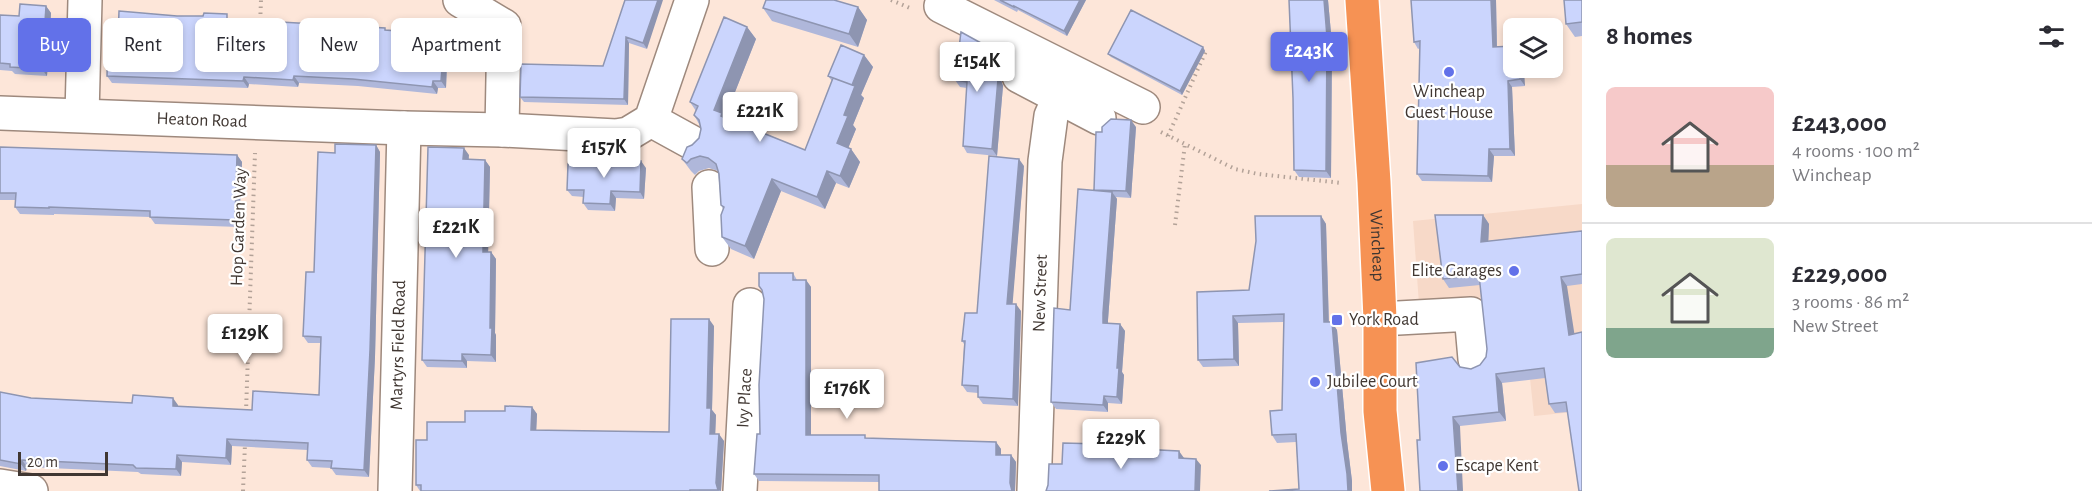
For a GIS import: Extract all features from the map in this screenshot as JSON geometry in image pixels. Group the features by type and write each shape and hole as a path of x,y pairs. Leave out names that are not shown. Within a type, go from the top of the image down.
{"highway":[{"name":"Wincheap","path":"1362,0 1374,182 1380,319 1380,411 1388,491"}],"street":[{"path":"82,115 85,0"},
{"path":"460,0 504,26 502,130"},
{"path":"691,142 651,120 692,0"},
{"path":"942,6 1065,85 1099,118"},
{"path":"1019,76 1065,85 1143,108"},
{"name":"New Street","path":"1034,491 1045,161 1051,117 1065,85"},
{"name":"Heaton Road","path":"0,113 616,136 628,134 651,120"},
{"name":"Martyrs Field Road","path":"395,491 404,129"},
{"path":"710,187 712,249"},
{"name":"Ivy Place","path":"740,491 750,305"},
{"path":"1380,319 1471,314 1475,359"},
{"path":"0,486 31,491"}],"path":[{"path":"260,18 261,0"},
{"path":"1168,136 1206,51"},
{"name":"Hop Garden Way","path":"245,420 256,122"},
{"path":"1175,225 1185,144"},
{"path":"243,491 245,443"}],"shaded area":[{"path":"1582,204 1582,486 1573,412 1534,416 1521,293 1419,304 1413,221"}],"building":[{"path":"625,0 658,0 643,43 626,37 624,99 520,97 522,64 603,66"},
{"path":"766,0 834,0 858,7 849,34 763,8"},
{"path":"1000,0 1080,0 1064,31"},
{"path":"1289,0 1324,0 1327,37 1326,171 1294,170"},
{"path":"1411,0 1491,0 1493,47 1503,47 1503,78 1520,79 1508,81 1510,149 1489,149 1488,176 1417,174 1420,41 1414,42"},
{"path":"1564,0 1582,0 1582,22 1566,24"},
{"path":"20,4 46,6 45,18 18,18 18,68 10,67 10,64 0,63 0,15 19,16"},
{"path":"1131,10 1203,47 1180,91 1108,54"},
{"path":"119,11 177,16 203,16 204,13 227,14 227,18 195,18 195,72 287,72 287,22 299,23 299,72 379,72 379,28 385,28 385,30 391,30 391,72 442,72 441,81 433,81 432,87 294,76 293,80 244,77 243,81 107,76 107,72 183,72 183,18 119,18"},
{"path":"724,17 747,27 714,110 722,113 721,116 805,150 833,78 855,86 844,115 848,116 837,143 851,149 840,176 827,171 817,197 772,179 745,246 722,237 721,215 724,207 721,205 716,164 700,156 687,163 682,159 687,147 699,138 701,129 699,120 694,115 698,106 690,102"},
{"path":"961,32 981,43 980,59 997,61 995,70 998,79 992,149 963,146 967,82 955,80"},
{"path":"841,45 864,55 852,85 828,76"},
{"path":"1111,119 1131,120 1126,191 1094,190 1096,132 1102,132 1102,127"},
{"path":"335,144 376,145 364,470 331,468 332,461 307,460 308,443 227,439 226,458 177,455 176,469 22,460 21,464 0,460 0,392 31,398 132,403 133,395 173,398 173,406 252,410 253,391 319,395 321,337 303,336 306,272 314,272 318,152 335,153"},
{"path":"0,147 237,155 235,220 150,217 150,211 15,207 16,193 0,193"},
{"path":"428,147 464,148 463,159 485,160 483,252 491,252 491,355 462,354 462,361 422,360"},
{"path":"989,156 1019,159 1007,304 1016,304 1013,399 978,397 978,386 962,385 965,341 962,341 965,313 977,313"},
{"path":"584,158 641,161 640,192 611,191 610,204 583,203 584,190 567,190 568,164 584,165"},
{"path":"1078,189 1112,192 1103,323 1120,324 1117,368 1119,368 1117,397 1104,396 1103,405 1051,402 1054,308 1070,310"},
{"path":"1435,215 1483,215 1481,242 1582,231 1582,274 1561,277 1569,335 1582,332 1582,491 1579,491 1566,402 1549,404 1544,368 1496,374 1499,412 1453,417 1458,491 1420,491 1416,363 1452,357 1460,367 1471,369 1480,365 1486,357 1487,349 1479,275 1443,279"},
{"path":"1255,216 1321,216 1324,322 1332,322 1348,491 1269,491 1299,489 1296,434 1272,435 1270,411 1282,410 1284,314 1233,316 1234,359 1198,360 1197,292 1249,290 1256,241"},
{"path":"759,273 793,273 793,280 806,280 806,435 865,435 865,438 996,442 996,455 1011,455 1012,491 879,491 879,475 754,474 757,434 760,434 759,385 764,299 759,286"},
{"path":"671,319 709,319 707,408 711,408 710,434 719,434 716,483 718,490 421,491 421,485 416,485 416,440 427,440 427,422 465,422 465,411 505,411 505,406 532,407 531,430 669,432"},
{"path":"1063,443 1179,451 1179,458 1196,459 1195,491 1046,491 1049,464 1062,464"}],"place":[{"name":"Wincheap Guest House","path":"1449,72"},
{"name":"Elite Garages","path":"1514,271"},
{"name":"York Road","path":"1337,320"},
{"name":"Jubilee Court","path":"1315,382"},
{"name":"Escape Kent","path":"1443,466"}]}
